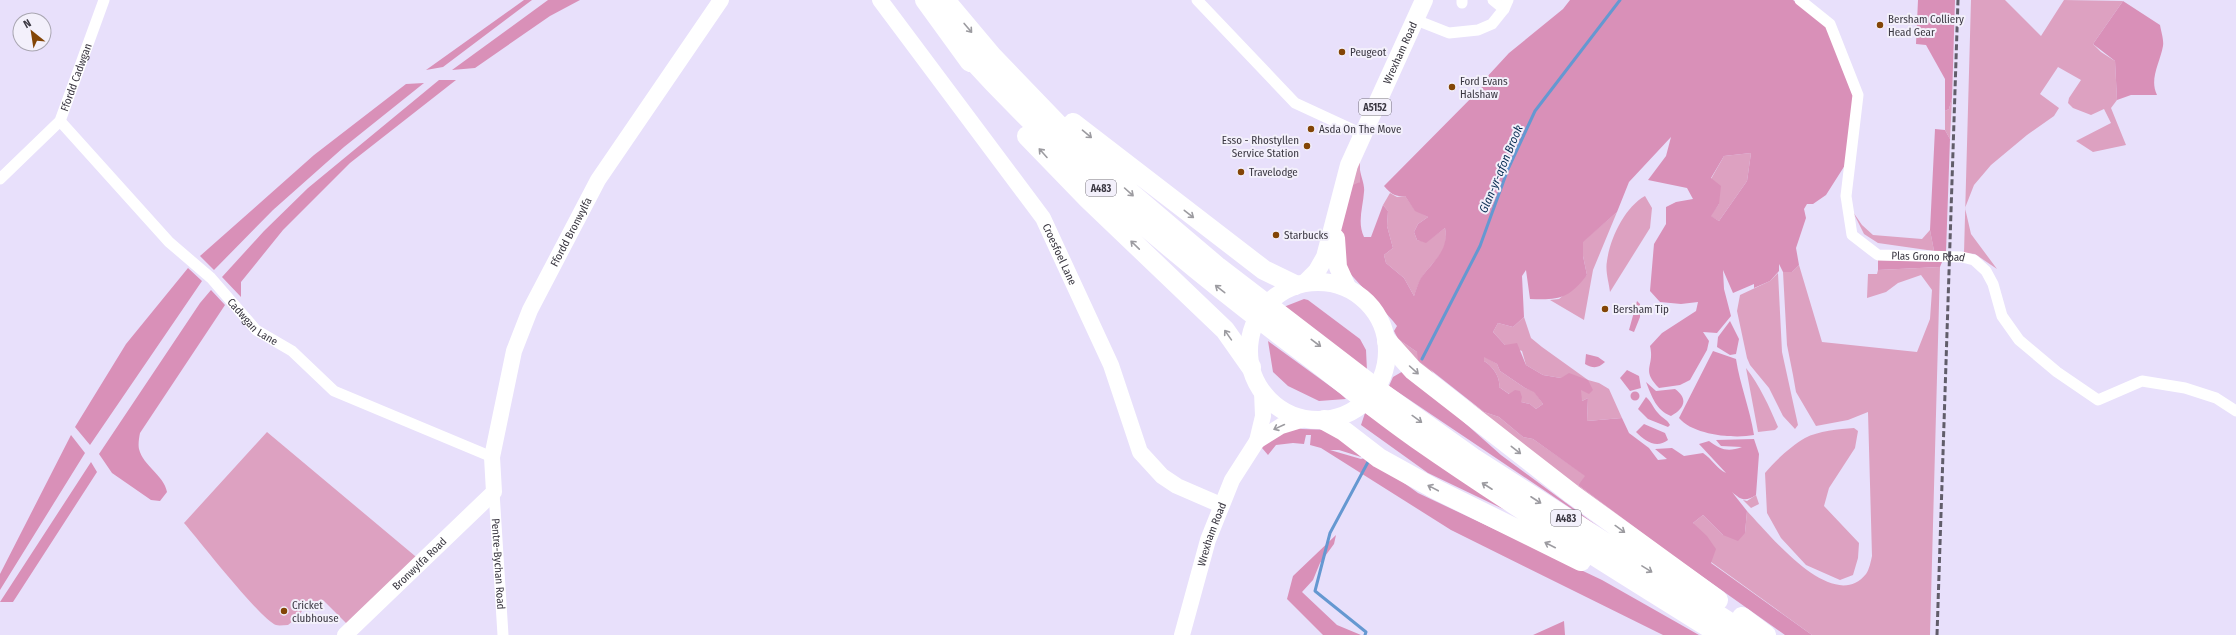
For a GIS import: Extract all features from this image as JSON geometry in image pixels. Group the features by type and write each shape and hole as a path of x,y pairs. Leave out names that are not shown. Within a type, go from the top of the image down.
{"highway":[{"name":"A483","path":"925,0 963,50 1006,98 1072,163 1156,237 1256,307 1381,402 1476,479 1721,635"},
{"name":"A483","path":"945,0 992,56 1070,137 1256,307"},
{"path":"963,50 999,105 1047,158 1225,330 1250,367"},
{"path":"992,56 1103,148 1207,228 1264,270 1300,284"},
{"path":"1387,341 1413,370 1572,494 1766,635"},
{"name":"A483","path":"1381,402 1473,458 1749,635"},
{"path":"1324,420 1344,431 1379,458 1435,489 1551,545 1721,635"}],"main road":[{"name":"Ffordd Bronwylfa","path":"494,492 492,458 514,351 530,310 598,180 721,0"},
{"name":"Croesfoel Lane","path":"880,0 1043,218 1111,365 1140,452 1162,476 1177,486 1221,505"},
{"name":"Wrexham Road","path":"1300,284 1317,272 1326,257 1349,164 1424,0"},
{"name":"Wrexham Road","path":"1336,218 1336,256 1341,277 1347,287"},
{"path":"1327,282 1347,287 1366,300 1371,306 1380,319 1387,341 1387,364 1379,385 1365,402 1346,414 1324,420 1304,419 1280,409 1262,392 1250,367 1248,350 1251,334 1257,318 1271,300 1280,293 1300,284 1327,282"},
{"name":"Wrexham Road","path":"1182,635 1208,540 1221,505 1232,480 1257,441 1263,416 1262,392"},
{"name":"Wrexham Road","path":"1257,441 1281,426 1304,419"},
{"name":"Bronwylfa Road","path":"346,635 494,492"}],"street":[{"name":"Ffordd Cadwgan","path":"0,179 60,121 104,0"},
{"path":"1197,0 1295,103 1362,134"},
{"path":"1416,20 1449,33 1470,31 1492,24 1506,4 1493,0"},
{"name":"Plas Grono Road","path":"1800,0 1830,24 1858,95 1846,196 1852,234 1878,254 1962,257 1974,260 1986,271 1993,284 2002,316 2019,340 2057,372 2098,400 2142,381 2185,388 2216,398 2236,411"},
{"name":"Cadwgan Lane","path":"60,121 169,242 211,278 256,330 292,351 334,391 492,458"},
{"name":"Pentre-Bychan Road","path":"494,492 503,635"}],"shaded area":[{"path":"524,0 532,0 443,67 426,70"},
{"path":"548,0 580,0 550,16 475,68 452,70"},
{"path":"1570,0 1793,0 1827,27 1855,95 1847,162 1826,195 1813,204 1807,204 1804,209 1806,218 1796,248 1799,265 1792,272 1783,272 1779,264 1779,271 1770,281 1754,288 1754,284 1733,293 1723,270 1724,289 1731,316 1717,333 1703,332 1709,341 1707,350 1690,380 1680,385 1659,388 1653,382 1649,372 1651,359 1650,346 1662,333 1696,311 1698,302 1681,304 1660,302 1650,291 1654,244 1666,224 1666,207 1676,202 1693,199 1687,188 1648,180 1666,156 1671,137 1629,182 1617,212 1583,242 1583,256 1587,275 1580,283 1569,293 1563,296 1549,299 1530,299 1526,270 1522,276 1524,317 1513,327 1498,323 1493,332 1505,345 1517,343 1526,365 1543,375 1561,378 1569,373 1588,380 1593,390 1589,394 1581,390 1582,401 1588,398 1587,421 1622,418 1629,433 1649,448 1658,460 1667,459 1655,449 1672,448 1684,456 1703,453 1726,473 1699,444 1709,441 1721,448 1729,450 1742,447 1721,446 1716,440 1754,439 1759,454 1756,495 1749,499 1743,499 1732,492 1747,511 1745,533 1738,541 1723,535 1703,515 1693,523 1707,536 1716,549 1711,563 1812,635 1785,635 1669,553 1578,485 1585,476 1533,439 1523,437 1499,417 1484,412 1418,360 1417,352 1398,339 1394,331 1397,326 1345,268 1340,240 1343,207 1353,185 1360,182 1360,170 1364,189 1361,226 1364,237 1371,237 1383,205 1388,211 1387,226 1393,248 1384,255 1386,263 1404,278 1414,296 1421,278 1435,261 1445,243 1445,228 1426,243 1417,240 1414,232 1418,224 1428,217 1415,211 1405,196 1393,194 1384,186 1487,82 1485,79 1509,53 1563,9","holes":["1751,153 1747,181 1719,221 1711,216 1719,204 1721,186 1711,178 1724,156","1484,357 1497,364 1500,371 1525,388 1534,392 1543,404 1536,409 1530,404 1521,402 1522,397 1520,391 1515,390 1509,394 1499,387 1499,380 1493,369 1484,361"]},
{"path":"1918,0 1955,0 1952,98 1949,109 1945,111 1945,79 1926,45 1916,44"},
{"path":"1971,0 2005,0 2041,36 2064,0 2123,1 2093,44 2101,52 2115,61 2117,100 2111,108 2126,145 2093,152 2076,141 2111,123 2104,109 2091,115 2073,108 2068,103 2069,98 2081,80 2058,67 2040,94 2059,108 2054,116 2027,135 1991,165 1974,185 1965,207"},
{"path":"2123,1 2160,25 2163,44 2154,83 2157,95 2131,95 2117,100 2115,61 2093,44"},
{"path":"439,80 456,80 350,163 283,230 241,282 241,297 222,277 264,231 308,188"},
{"path":"424,83 344,147 273,210 214,270 200,256 314,155 406,84"},
{"path":"1952,98 1950,139 1945,130 1945,111 1949,109"},
{"path":"1935,129 1945,130 1950,139 1946,252 1934,251 1930,230"},
{"path":"1751,153 1747,181 1719,221 1710,216 1719,204 1711,179 1724,156"},
{"path":"1360,159 1360,182 1348,197"},
{"path":"1390,193 1397,197 1405,196 1415,210 1428,217 1418,224 1414,232 1417,240 1426,242 1445,228 1446,237 1443,251 1425,272 1414,296 1404,278 1386,263 1384,255 1393,248 1387,226 1388,211 1383,205"},
{"path":"1645,196 1652,208 1650,228 1610,292 1607,265 1611,243 1625,215"},
{"path":"1965,209 1971,234 1997,269 1975,254 1964,253"},
{"path":"1617,212 1593,270 1584,320 1550,300 1559,299 1587,275 1582,242"},
{"path":"1853,212 1862,225 1873,235 1922,239 1930,230 1934,251 1878,243 1864,234"},
{"path":"1878,260 1942,262 1940,267 1878,270"},
{"path":"1799,265 1822,342 1917,352 1930,319 1932,290 1921,275 1898,283 1886,292 1867,298 1868,274 1877,274 1878,270 1940,267 1930,635 1812,635 1711,562 1693,523 1703,515 1723,535 1745,533 1747,511 1786,552 1802,566 1820,578 1837,585 1852,584 1866,574 1868,570 1872,556 1868,412 1848,420 1816,426 1796,392 1787,345 1783,272 1792,272"},
{"path":"188,268 202,281 90,445 75,427 126,344"},
{"path":"1778,273 1782,352 1798,425 1795,429 1783,416 1769,388 1750,365 1747,358 1737,311 1740,295 1770,281"},
{"path":"211,290 225,305 140,433 139,449 141,455 162,480 167,492 160,501 151,500 112,473 99,454 200,303"},
{"path":"1304,299 1308,300 1360,339 1366,350 1367,371 1281,308"},
{"path":"1637,301 1640,304 1640,317 1634,332 1629,330"},
{"path":"1524,317 1531,338 1588,380 1599,383 1609,389 1622,418 1587,421 1588,398 1582,401 1561,378 1543,375 1526,365 1522,351 1505,345 1493,332 1498,323 1513,327"},
{"path":"1730,321 1739,339 1736,354 1730,355 1717,347 1718,337"},
{"path":"1398,339 1417,352 1434,374 1415,361"},
{"path":"1268,341 1346,399 1319,401 1288,386 1273,372"},
{"path":"1713,351 1736,359 1754,435 1725,436 1704,432 1685,424 1679,418"},
{"path":"1586,354 1598,357 1605,362 1596,367 1588,366 1585,364"},
{"path":"1484,356 1497,364 1500,371 1525,388 1534,391 1543,404 1536,409 1530,404 1521,402 1499,387 1499,380 1493,369 1484,361"},
{"path":"1746,368 1760,389 1771,411 1778,427 1775,430 1758,432"},
{"path":"1405,370 1501,455 1600,528 1389,386 1393,377"},
{"path":"1627,370 1639,376 1641,388 1630,391 1620,378"},
{"path":"1646,382 1656,391 1675,389 1682,396 1682,407 1671,416 1666,413 1658,407"},
{"path":"1635,391 1640,396 1635,401 1630,396"},
{"path":"1463,397 1484,412 1499,417 1523,437 1533,439 1586,476 1578,485 1669,553 1526,451"},
{"path":"1646,397 1656,411 1669,423 1670,425 1668,427 1648,419 1638,409"},
{"path":"1365,413 1524,519 1428,473 1361,425"},
{"path":"1644,424 1665,433 1668,440 1659,444 1647,441 1636,432"},
{"path":"1293,426 1302,429 1331,430 1364,454 1361,457 1339,450 1330,450 1361,459 1368,457 1418,493 1602,580 1699,635 1663,635 1451,530 1321,448 1310,445 1311,435 1306,435 1304,444 1293,443 1276,445 1268,455 1262,448 1273,433"},
{"path":"1854,428 1858,431 1855,448 1829,488 1824,506 1859,543 1858,558 1853,575 1840,580 1806,565 1781,538 1767,513 1765,473 1794,445 1805,438 1822,432"},
{"path":"267,432 421,561 351,628 323,600 306,604 299,616 288,625 276,625 268,620 244,595 184,523"},
{"path":"71,435 85,453 0,590 0,574"},
{"path":"91,462 97,472 13,602 0,602"},
{"path":"1756,495 1759,504 1751,508 1743,500 1747,501"},
{"path":"1336,535 1334,544 1320,563 1313,580 1302,592 1337,625 1361,635 1323,635 1287,599 1293,576"},
{"path":"1564,621 1565,635 1533,635"}],"waterway":[{"name":"Glan-yr-afon Brook","path":"1422,359 1480,246 1508,169 1535,111 1620,0"},
{"path":"1365,635 1366,632 1315,591 1330,533 1368,462"}],"railway":[{"path":"1937,635 1958,0"}],"place":[{"name":"Bersham Colliery Head Gear","path":"1880,25"},
{"name":"Peugeot","path":"1342,52"},
{"name":"Ford Evans Halshaw","path":"1452,87"},
{"name":"Asda On The Move","path":"1311,129"},
{"name":"Esso - Rhostyllen Service Station","path":"1307,146"},
{"name":"Travelodge","path":"1241,172"},
{"name":"Starbucks","path":"1276,235"},
{"name":"Bersham Tip","path":"1605,309"},
{"name":"Cricket clubhouse","path":"284,611"}]}
